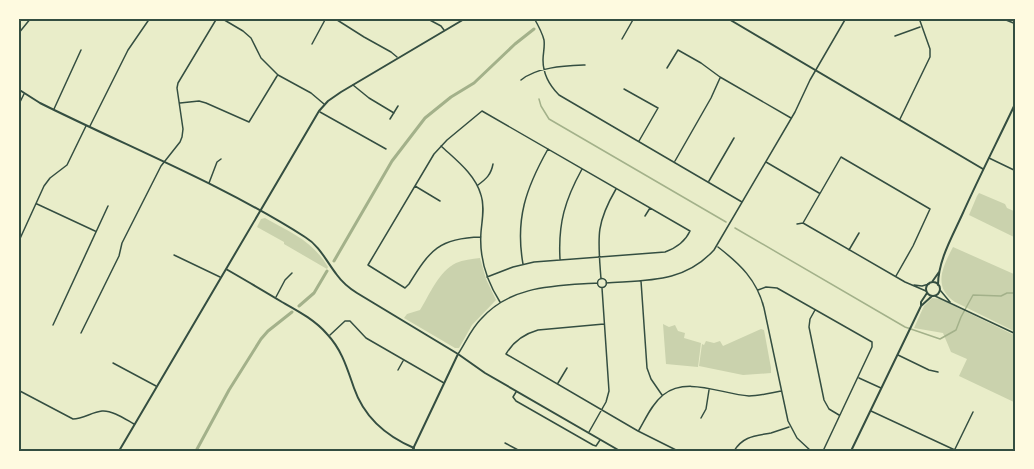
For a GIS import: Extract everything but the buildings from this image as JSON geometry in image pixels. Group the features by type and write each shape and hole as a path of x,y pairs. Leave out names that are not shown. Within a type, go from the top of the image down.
{"street":[{"path":"18,34 31,18"},
{"path":"18,243 48,181 69,162 128,50 150,18"},
{"path":"81,333 119,256 122,243 164,162 180,142 183,129 177,92 178,83 217,18"},
{"path":"221,18 251,38 261,58 278,75 310,93 325,105"},
{"path":"312,44 326,18"},
{"path":"334,18 391,51 398,58"},
{"path":"426,18 444,30"},
{"path":"118,451 319,111 352,84 466,18"},
{"path":"534,18 543,38 544,70 549,83 559,95 743,202"},
{"path":"622,39 634,18"},
{"path":"727,18 983,169"},
{"path":"588,433 608,398 609,391 602,288 606,283 670,277 685,272 703,261 717,247 791,119 844,18"},
{"path":"900,119 930,57 930,49 919,18"},
{"path":"1001,18 1016,24"},
{"path":"895,36 922,26"},
{"path":"53,110 81,50"},
{"path":"667,68 678,50 791,119"},
{"path":"521,80 544,70 585,65"},
{"path":"179,103 199,101 249,122 278,75"},
{"path":"674,162 710,101 720,77"},
{"path":"352,84 369,98 394,113"},
{"path":"18,88 53,110 261,211 311,241 350,289 481,370 620,451"},
{"path":"624,89 658,108 638,141"},
{"path":"18,106 25,93"},
{"path":"951,303 938,285 939,272 983,169 1016,102"},
{"path":"390,119 398,106"},
{"path":"319,111 386,149"},
{"path":"481,237 458,239 439,246 425,259 405,288 368,265 434,154 483,111 690,231 679,245 665,252 523,264 487,278"},
{"path":"708,182 734,138"},
{"path":"441,146 464,167 482,196 482,256 487,278 500,302"},
{"path":"523,264 520,232 525,201 533,176 549,149"},
{"path":"803,223 841,157 930,208 896,276"},
{"path":"989,158 1016,171"},
{"path":"209,184 217,162 221,159"},
{"path":"766,162 820,193"},
{"path":"477,185 488,177 493,164"},
{"path":"560,260 559,237 562,216 582,168"},
{"path":"415,186 440,201"},
{"path":"413,450 458,354 479,320 500,302 523,291 597,283 601,279 599,236 601,220 616,188"},
{"path":"36,204 97,231"},
{"path":"53,325 108,206"},
{"path":"645,216 650,207"},
{"path":"797,224 803,223 933,296 1016,334"},
{"path":"849,250 859,233"},
{"path":"717,247 744,269 758,290 790,426 800,441 811,451"},
{"path":"174,255 221,278"},
{"path":"226,269 309,318 329,336 342,355 355,392 369,416 389,435 413,450 419,451"},
{"path":"851,451 921,306 927,292 926,287 939,272"},
{"path":"275,298 285,280 292,273"},
{"path":"601,279 606,283"},
{"path":"640,280 647,368 662,396"},
{"path":"597,283 598,287 602,288"},
{"path":"913,285 922,286 930,283 938,285"},
{"path":"758,290 766,287 777,288 872,342 873,346 823,451"},
{"path":"921,306 940,290"},
{"path":"815,309 809,327 824,400 829,409 840,415"},
{"path":"329,336 345,321 349,321 363,336 444,383"},
{"path":"604,324 538,330 528,333 512,345 506,354 638,431 678,451"},
{"path":"897,355 938,372"},
{"path":"398,370 404,360"},
{"path":"113,363 156,387"},
{"path":"557,384 567,368"},
{"path":"858,377 881,388"},
{"path":"638,431 652,407 662,396 675,389 695,387 753,396 782,391"},
{"path":"18,390 73,419 106,411 134,424"},
{"path":"701,418 706,409 710,390"},
{"path":"516,391 513,397 516,401 593,445 596,446 600,440"},
{"path":"870,411 956,450 973,412"},
{"path":"734,451 749,436 790,426"},
{"path":"505,443 520,451"}],"green space":[{"path":"979,193 1005,204 1007,208 1016,212 1016,238 969,215"},
{"path":"265,218 308,244 322,258 327,269 257,227 261,219"},
{"path":"953,247 1016,275 1016,332 955,302 948,296 944,290 942,276"},
{"path":"480,258 486,279 496,300 472,325 459,348 455,348 404,318 407,314 420,310 435,283 450,267 462,261"},
{"path":"932,298 940,299 1016,336 1016,403 959,376 967,359 951,352 943,333 914,328 924,306"},
{"path":"663,324 669,327 675,325 678,331 685,333 684,338 701,343 698,367 666,364"},
{"path":"761,329 764,330 771,373 743,375 699,366 702,344 704,345 706,341 714,343 720,341 723,346"}],"waterway":[{"path":"334,261 392,161 425,118 451,97 474,83 534,29"},
{"path":"539,99 549,119 726,222"},
{"path":"735,228 905,327 940,339 956,330 973,295 1001,296 1016,293"},
{"path":"299,306 314,293 327,271"},
{"path":"196,451 229,390 261,339 292,312"}]}
